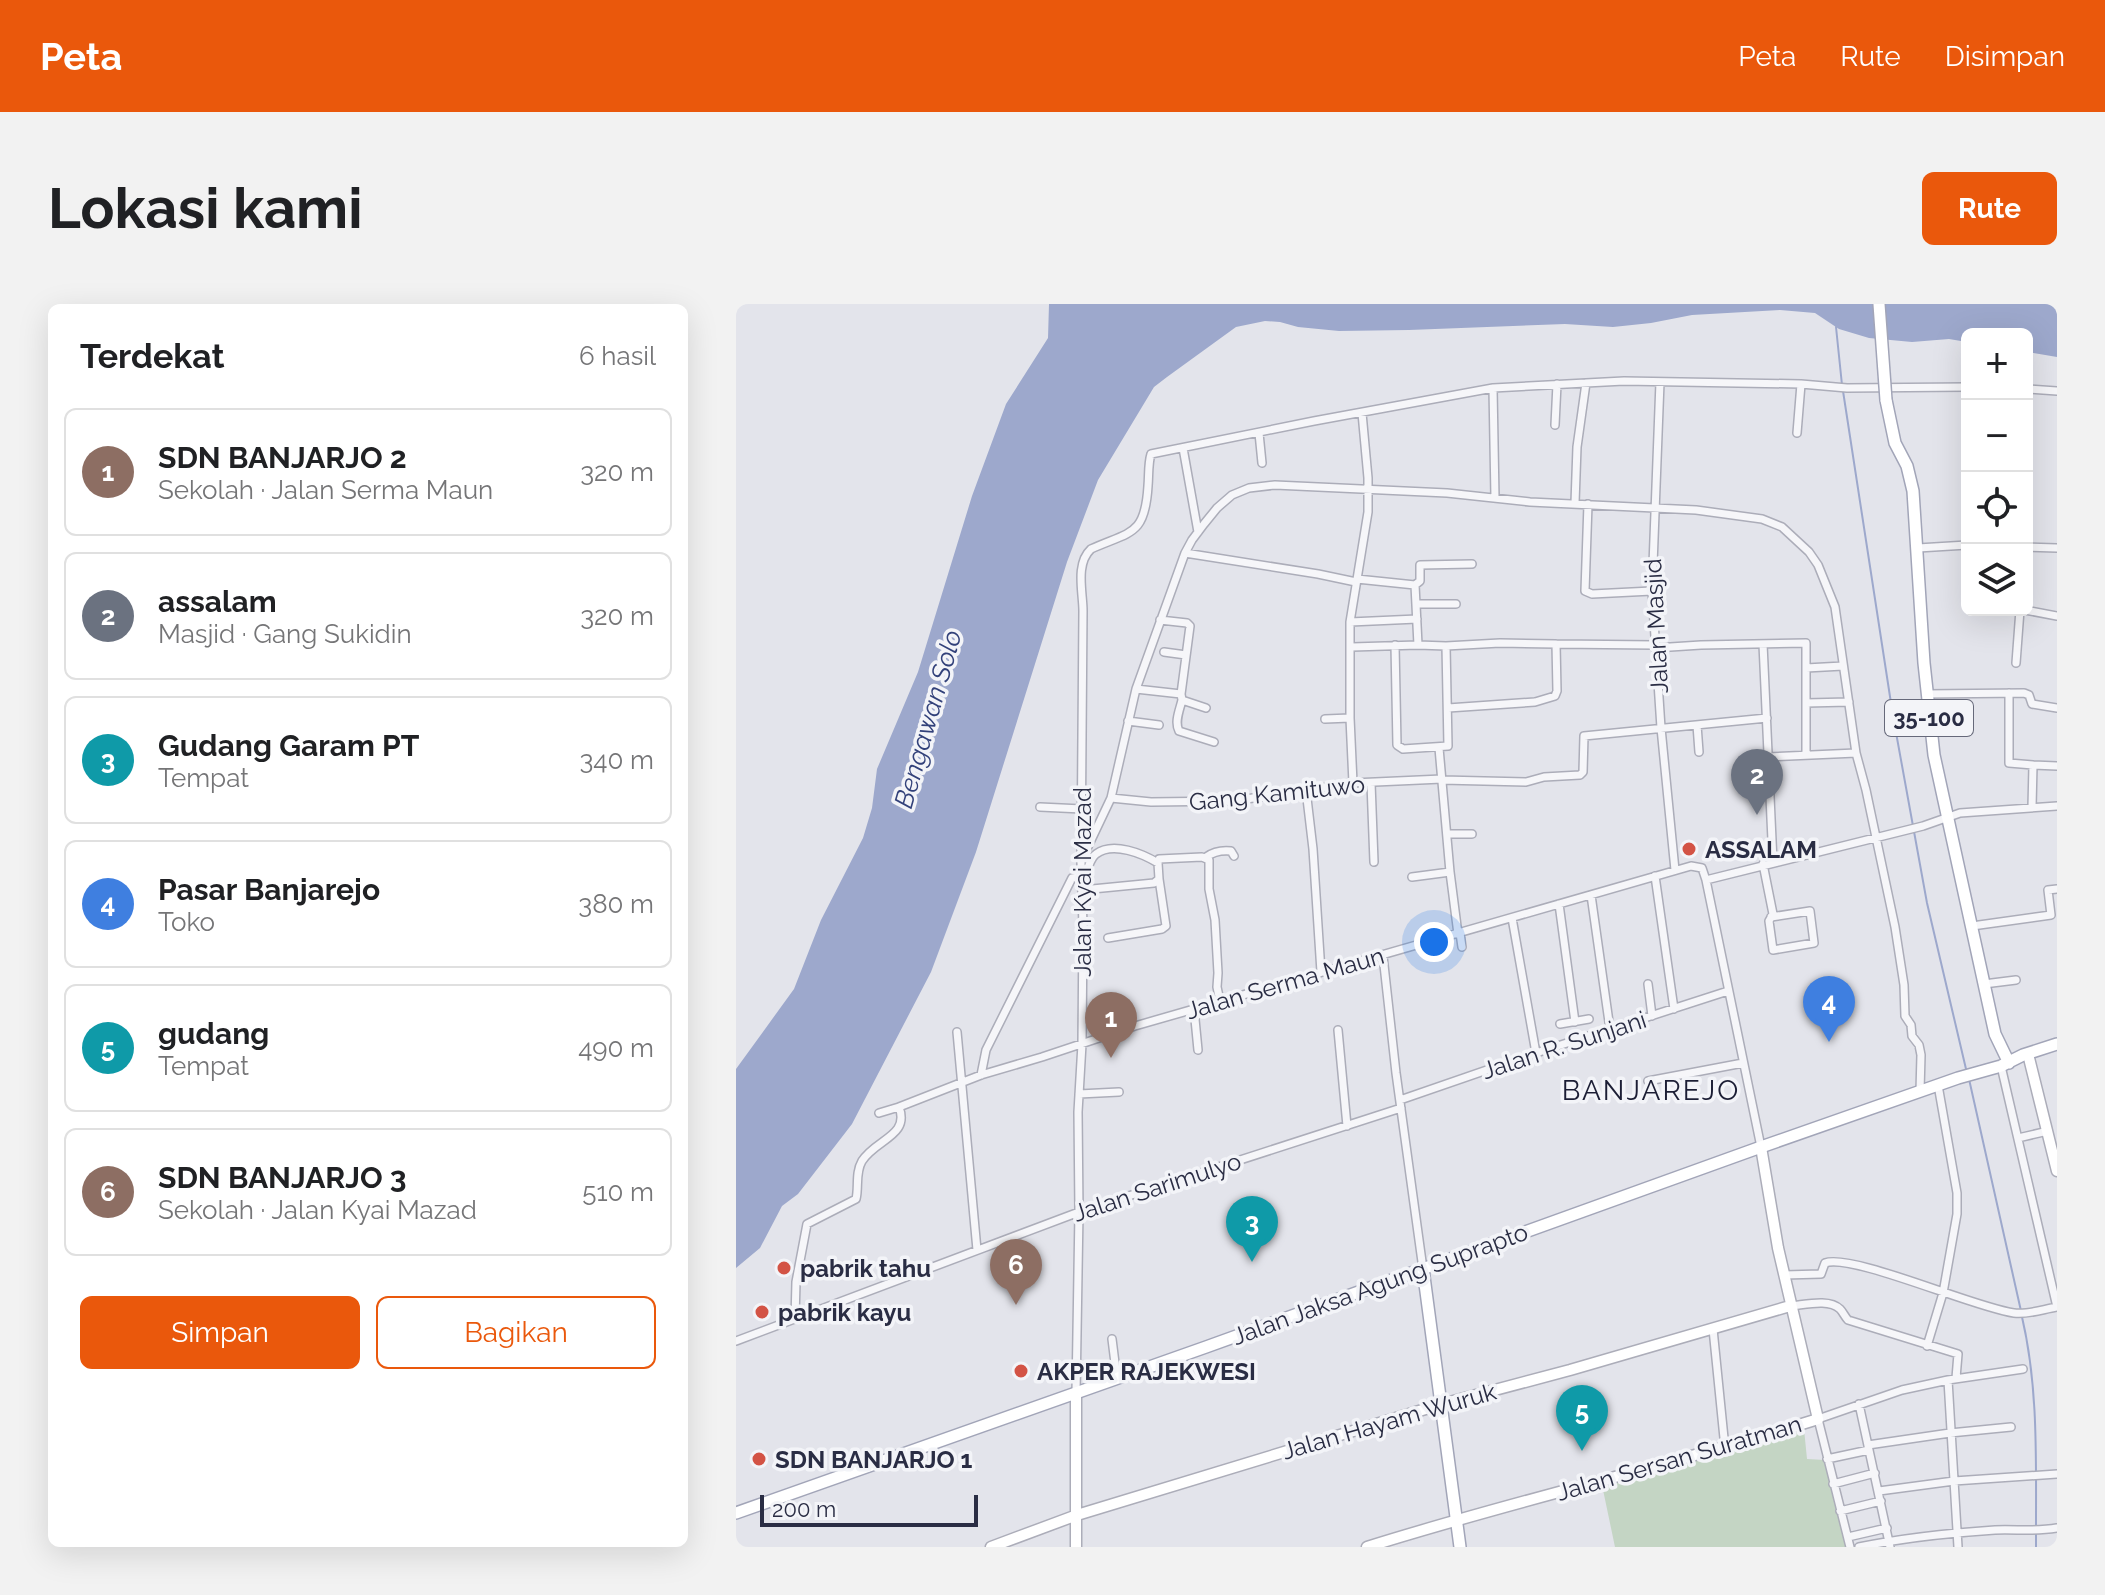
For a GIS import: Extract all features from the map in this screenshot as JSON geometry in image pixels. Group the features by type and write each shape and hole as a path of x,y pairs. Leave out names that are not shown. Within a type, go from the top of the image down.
{"main road":[{"name":"35-100","path":"1879,304 1886,400 1895,443 1911,478 1926,694 1934,755 2001,1063"},
{"path":"2001,1063 2057,1044"},
{"path":"2025,1054 2057,1171"},
{"name":"Jalan Jaksa Agung Suprapto","path":"736,1513 2001,1063"},
{"name":"Jalan Sersan Suratman","path":"1367,1547 1725,1448 1818,1419 1790,1306 1761,1147"},
{"path":"1423,1269 1460,1547"},
{"name":"Jalan Hayam Wuruk","path":"991,1547 1077,1515 1442,1404 1790,1306"},
{"path":"1076,1393 1076,1547"}],"street":[{"path":"1198,532 1183,448 1493,388 1660,382 1801,384 1847,388 1961,387"},
{"name":"Jalan Masjid","path":"1660,382 1652,591 1675,870"},
{"path":"1575,503 1577,447 1586,383"},
{"path":"1555,425 1557,384"},
{"path":"1797,433 1801,384"},
{"path":"1493,388 1495,498"},
{"path":"2033,389 2057,391"},
{"path":"1353,783 1350,622 1368,512 1362,413"},
{"path":"1259,433 1262,463"},
{"name":"Jalan Kyai Mazad","path":"1076,1393 1082,1044 1082,568 1086,553 1091,549 1135,530 1141,523 1147,502 1151,454 1183,448"},
{"path":"1081,862 1111,798 1136,689 1185,553 1217,508 1232,495 1249,488 1275,485 1696,510 1762,519 1782,527 1809,552 1824,577 1835,607 1856,753 1895,927 1904,985 1905,1016 1921,1055 1920,1091"},
{"path":"1588,504 1585,591 1592,594 1652,591"},
{"path":"1918,548 1961,545"},
{"path":"2033,547 2057,548"},
{"path":"1185,553 1356,581 1415,585 1420,581 1420,565 1472,564"},
{"path":"1415,585 1418,645"},
{"path":"1417,604 1456,604"},
{"path":"2033,612 2057,616"},
{"path":"2016,663 2021,616"},
{"path":"1350,622 1417,619"},
{"path":"1160,620 1190,626 1177,729 1214,742"},
{"path":"1352,647 1500,643 1655,646 1806,643 1806,755"},
{"path":"1448,708 1535,702 1553,697 1557,691 1556,644"},
{"path":"1763,644 1773,862"},
{"path":"1395,645 1397,745 1403,749 1439,748 1449,744 1446,646"},
{"path":"1164,652 1186,655"},
{"path":"1806,668 1843,666"},
{"path":"1136,689 1181,697 1206,708"},
{"path":"2009,693 2009,763 2057,766"},
{"path":"1926,694 2027,693 2032,704 2057,708"},
{"path":"1806,703 1849,702"},
{"path":"1325,719 1350,718"},
{"path":"1661,728 1767,718"},
{"path":"1128,721 1159,725"},
{"path":"1697,725 1699,752"},
{"name":"Gang Kamituwo","path":"1111,798 1151,802 1233,801 1353,783 1442,779 1526,782 1544,777 1580,775 1583,772 1584,736 1661,728"},
{"path":"1439,748 1450,872 1462,947"},
{"path":"1768,757 1856,753"},
{"path":"2032,807 2033,765"},
{"path":"1371,783 1374,862"},
{"path":"1306,790 1321,972"},
{"path":"1706,880 1923,826 1960,813 2057,806"},
{"path":"1040,807 1082,809"},
{"path":"1447,834 1472,834"},
{"path":"1082,885 1092,860 1099,852 1124,849 1158,863"},
{"path":"1108,938 1166,926 1159,859 1206,857 1227,851 1234,856"},
{"path":"1206,857 1209,860 1209,889 1215,920 1220,1001"},
{"path":"1763,864 1773,914 1771,917 1769,921 1773,950 1814,943 1810,911 1771,917"},
{"path":"1675,870 1699,866 1706,880 1761,1147"},
{"name":"Jalan Serma Maun","path":"879,1113 981,1075 1220,1001 1675,870"},
{"path":"1412,877 1450,872"},
{"path":"1655,876 1674,1009"},
{"path":"981,1075 986,1050 1060,899 1072,878 1079,877 1082,885"},
{"path":"1082,885 1149,884 1159,879"},
{"path":"1972,926 2051,915 2048,890 2057,889"},
{"path":"1591,895 1610,1029"},
{"path":"1559,904 1575,1022"},
{"path":"1512,918 1536,1053"},
{"path":"1383,956 1423,1269"},
{"path":"1984,984 2016,980"},
{"path":"1648,984 1652,1016"},
{"name":"Jalan R. Sunjani","path":"1401,1104 1536,1053 1728,991"},
{"path":"1194,1009 1198,1050"},
{"path":"1560,1024 1589,1019"},
{"path":"1338,1030 1347,1126"},
{"path":"957,1032 977,1250"},
{"path":"1648,1081 1743,1063"},
{"path":"1784,1275 1821,1274 1825,1263 1832,1261 1873,1269 1943,1293 2021,1313 2057,1307 2001,1063"},
{"path":"1927,1346 1943,1293 1957,1214 1957,1193 1938,1085"},
{"path":"1079,1094 1119,1092"},
{"name":"Jalan Sarimulyo","path":"736,1341 1079,1212 1347,1126 1401,1104"},
{"path":"795,1319 796,1282 807,1224 856,1199 859,1167 872,1150 899,1130 902,1115 899,1107"},
{"path":"2018,1138 2048,1131"},
{"path":"1790,1306 1834,1305 1848,1320 1958,1354 1952,1379 1950,1433 1958,1547"},
{"path":"1713,1329 1725,1448"},
{"path":"1112,1339 1117,1379"},
{"path":"1850,1547 1818,1419 1902,1390 2023,1369"},
{"path":"1859,1404 1890,1544"},
{"path":"1827,1459 1868,1447 1950,1433 2011,1427"},
{"path":"1833,1484 1875,1473"},
{"path":"1879,1491 1954,1481 2057,1474"},
{"path":"1840,1511 1881,1501"},
{"path":"1848,1537 1887,1528"},
{"path":"1859,1547 1957,1533 2057,1528"}],"green space":[{"path":"1804,1429 1807,1459 1825,1460 1846,1547 1615,1547 1602,1485"}],"water":[{"name":"Bengawan Solo","path":"1049,304 2057,304 2057,357 2033,353 2033,328 1961,328 1961,341 1912,342 1869,338 1839,329 1815,313 1780,310 1692,315 1613,327 1565,324 1339,331 1265,321 1236,327 1154,387 1098,480 1067,562 976,852 931,972 852,1124 798,1194 782,1206 760,1248 736,1268 736,1069 794,989 821,920 863,838 872,808 877,769 918,672 972,496 1006,404 1048,338"}],"waterway":[{"path":"1836,327 1842,385"},
{"path":"1843,391 1893,716 1927,903 1966,1069"},
{"path":"1969,1079 2021,1311"},
{"path":"2022,1317 2033,1395 2036,1526"},
{"path":"2036,1532 2036,1547"}],"place":[{"name":"assalam","path":"1757,815"},
{"name":"ASSALAM","path":"1689,849"},
{"name":"Pasar Banjarejo","path":"1829,1042"},
{"name":"SDN BANJARJO 2","path":"1111,1058"},
{"name":"Gudang Garam PT","path":"1252,1262"},
{"name":"pabrik tahu","path":"784,1268"},
{"name":"SDN BANJARJO 3","path":"1016,1305"},
{"name":"pabrik kayu","path":"762,1312"},
{"name":"AKPER RAJEKWESI","path":"1021,1371"},
{"name":"gudang","path":"1582,1451"},
{"name":"SDN BANJARJO 1","path":"759,1459"}],"district":[{"name":"BANJAREJO","path":"1651,1090"}]}
